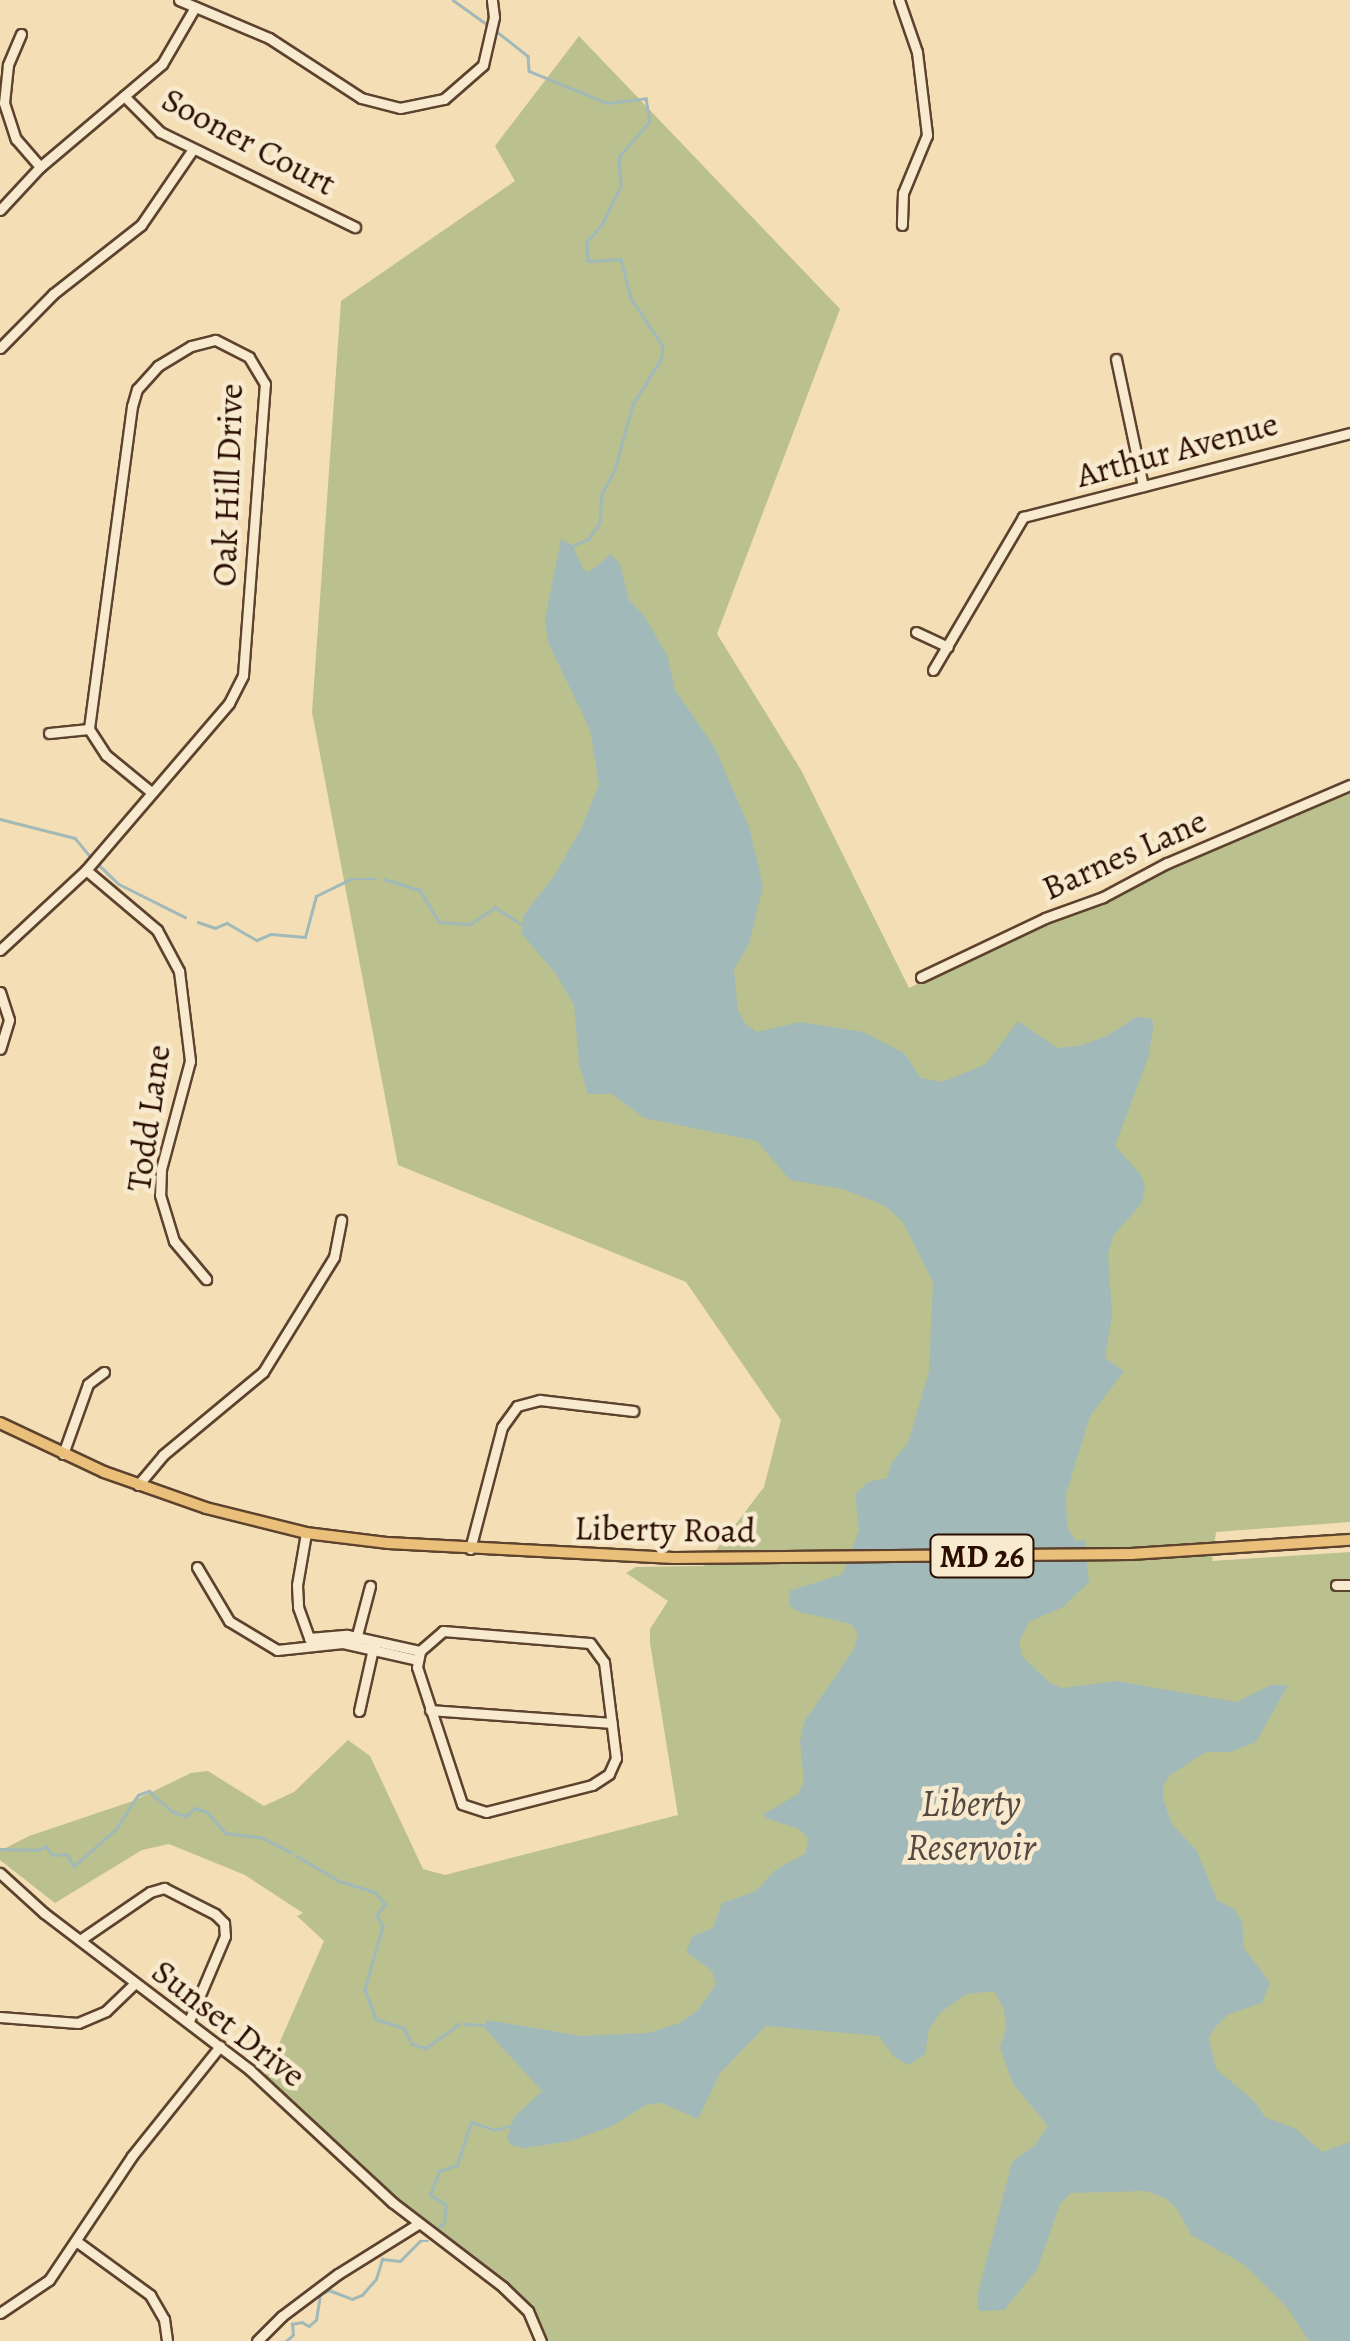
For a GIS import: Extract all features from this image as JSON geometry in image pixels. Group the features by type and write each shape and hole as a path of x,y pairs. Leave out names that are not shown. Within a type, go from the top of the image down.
{"main road":[{"name":"Liberty Road","path":"0,1423 138,1485 224,1514 306,1533 470,1550 629,1558 1131,1554 1350,1540"}],"street":[{"path":"179,0 269,38 361,98 400,108 430,105 457,91 484,64 494,17 492,0"},
{"path":"899,0 917,52 927,135 923,154 906,184 902,225"},
{"path":"0,210 40,168 162,64 195,7"},
{"path":"21,34 8,65 4,103 16,139 40,168"},
{"name":"Sooner Court","path":"124,96 151,126 355,227"},
{"path":"0,348 52,294 141,225 193,149"},
{"name":"Oak Hill Drive","path":"0,950 86,870 229,702 246,664 265,384 256,364 227,342 202,342 176,353 137,389 88,729"},
{"path":"1116,359 1143,486"},
{"name":"Arthur Avenue","path":"948,647 1023,517 1350,432"},
{"path":"916,632 948,647 934,670"},
{"path":"49,733 88,729 106,756 151,792"},
{"name":"Barnes Lane","path":"921,977 1046,918 1103,897 1167,863 1350,785"},
{"name":"Todd Lane","path":"86,870 157,930 179,971 190,1062 161,1170 160,1195 174,1241 206,1279"},
{"path":"0,992 8,1020 0,1048"},
{"path":"138,1485 163,1455 263,1372 334,1257 342,1220"},
{"path":"64,1454 88,1384 104,1372"},
{"path":"470,1550 502,1428 517,1406 540,1400 634,1412"},
{"path":"306,1533 296,1585 298,1607 310,1642"},
{"path":"197,1567 229,1621 277,1650 310,1642 355,1641 419,1655"},
{"path":"1336,1585 1350,1586"},
{"path":"355,1641 370,1586"},
{"path":"454,1630 582,1640 595,1648 604,1662 616,1758 602,1782 486,1812 468,1808 456,1795 430,1710 419,1655 434,1634 454,1630"},
{"path":"360,1712 374,1645"},
{"path":"430,1710 612,1723"},
{"name":"Sunset Drive","path":"0,1873 80,1940 220,2046 418,2224 517,2300 528,2311 541,2341"},
{"path":"80,1940 150,1892 164,1888 215,1914 224,1924 224,1936 189,2021"},
{"path":"0,2017 78,2023 106,2010 135,1983"},
{"path":"0,2313 48,2280 132,2156 220,2046"},
{"path":"257,2341 282,2316 338,2274 418,2224"},
{"path":"76,2241 150,2296 164,2320 167,2341"}],"green space":[{"path":"579,36 840,309 717,634 801,770 909,988 1350,781 1350,1522 1216,1532 1212,1561 1350,1552 1350,2341 546,2341 543,2328 523,2298 400,2203 265,2076 324,1941 297,1916 303,1913 245,1875 169,1844 142,1850 55,1903 0,1860 0,1851 29,1836 133,1801 191,1773 208,1771 264,1806 294,1792 348,1740 370,1756 423,1869 445,1875 678,1815 650,1643 650,1629 668,1601 626,1573 636,1567 704,1566 764,1487 781,1420 686,1282 398,1165 312,712 341,301 515,181 495,146"}],"water":[{"name":"Liberty Reservoir","path":"561,539 573,546 583,569 589,572 611,554 620,564 629,600 645,617 668,657 675,690 715,748 749,827 763,886 749,944 734,969 738,1011 746,1024 756,1032 800,1022 863,1032 904,1053 921,1078 942,1082 986,1064 1018,1021 1057,1048 1079,1046 1107,1036 1136,1017 1150,1018 1154,1024 1148,1058 1115,1146 1141,1175 1145,1187 1142,1203 1113,1236 1108,1254 1112,1315 1105,1358 1124,1371 1090,1416 1066,1494 1067,1527 1076,1541 1085,1540 1089,1582 1063,1607 1029,1622 1019,1642 1022,1656 1050,1683 1062,1688 1117,1681 1236,1702 1271,1685 1288,1685 1256,1742 1231,1752 1206,1752 1170,1775 1163,1786 1163,1799 1172,1824 1197,1851 1217,1900 1234,1909 1242,1921 1244,1948 1270,1983 1262,2003 1229,2014 1215,2027 1209,2038 1216,2069 1254,2101 1265,2117 1296,2129 1322,2152 1350,2142 1350,2341 1309,2341 1286,2306 1243,2264 1191,2235 1178,2210 1165,2198 1145,2191 1071,2193 1060,2204 1037,2270 1004,2310 979,2311 977,2297 1012,2162 1035,2145 1048,2126 1013,2084 1000,2048 1006,2028 1004,2009 994,1991 967,1994 941,2012 929,2029 925,2054 909,2065 894,2057 879,2036 766,2026 720,2073 698,2119 662,2103 648,2104 612,2126 571,2141 524,2148 511,2145 507,2138 514,2117 542,2091 485,2029 487,2020 582,2036 648,2033 680,2023 698,2010 716,1984 712,1971 686,1952 693,1936 713,1928 722,1903 756,1891 774,1871 806,1853 808,1838 799,1829 765,1818 764,1814 798,1794 804,1781 800,1742 804,1722 854,1649 858,1633 851,1624 796,1611 790,1605 789,1591 843,1574 859,1530 855,1494 868,1482 887,1478 892,1462 908,1443 929,1371 933,1282 902,1221 885,1206 843,1189 790,1180 757,1141 644,1118 612,1094 588,1094 579,1064 574,1005 556,974 522,934 523,916 556,873 582,827 599,784 590,730 548,642 545,619"}],"waterway":[{"path":"453,0 488,25"},
{"path":"495,30 528,56 529,71 607,103 646,98 650,122 619,157 621,186 602,225 587,242 588,261 621,259 631,298 663,346 662,358 633,405 615,470 602,494 600,523 589,539 573,546"},
{"path":"0,819 75,838 90,856"},
{"path":"98,864 119,884 185,917"},
{"path":"198,922 215,928 227,923 257,940 271,934 305,937 316,896 351,879 376,879"},
{"path":"384,879 420,890 439,922 470,924 495,907 521,924"},
{"path":"0,1849 39,1850 46,1846 53,1855 67,1854 74,1866 116,1829 138,1795 149,1791 173,1812 186,1816 195,1808 207,1812 226,1833 261,1837 291,1852"},
{"path":"297,1856 339,1881 375,1892 385,1904 377,1916 383,1926 365,1990 376,2019 404,2028 412,2044 426,2048 459,2024"},
{"path":"464,2024 484,2025"},
{"path":"439,2227 444,2223 446,2205 430,2195 439,2171 457,2165 471,2122 495,2130 512,2125"},
{"path":"286,2341 293,2335 292,2324 302,2322 309,2326 316,2320 320,2295 329,2290 352,2299 362,2295 376,2279 382,2259 400,2261 420,2241 428,2241"}]}
